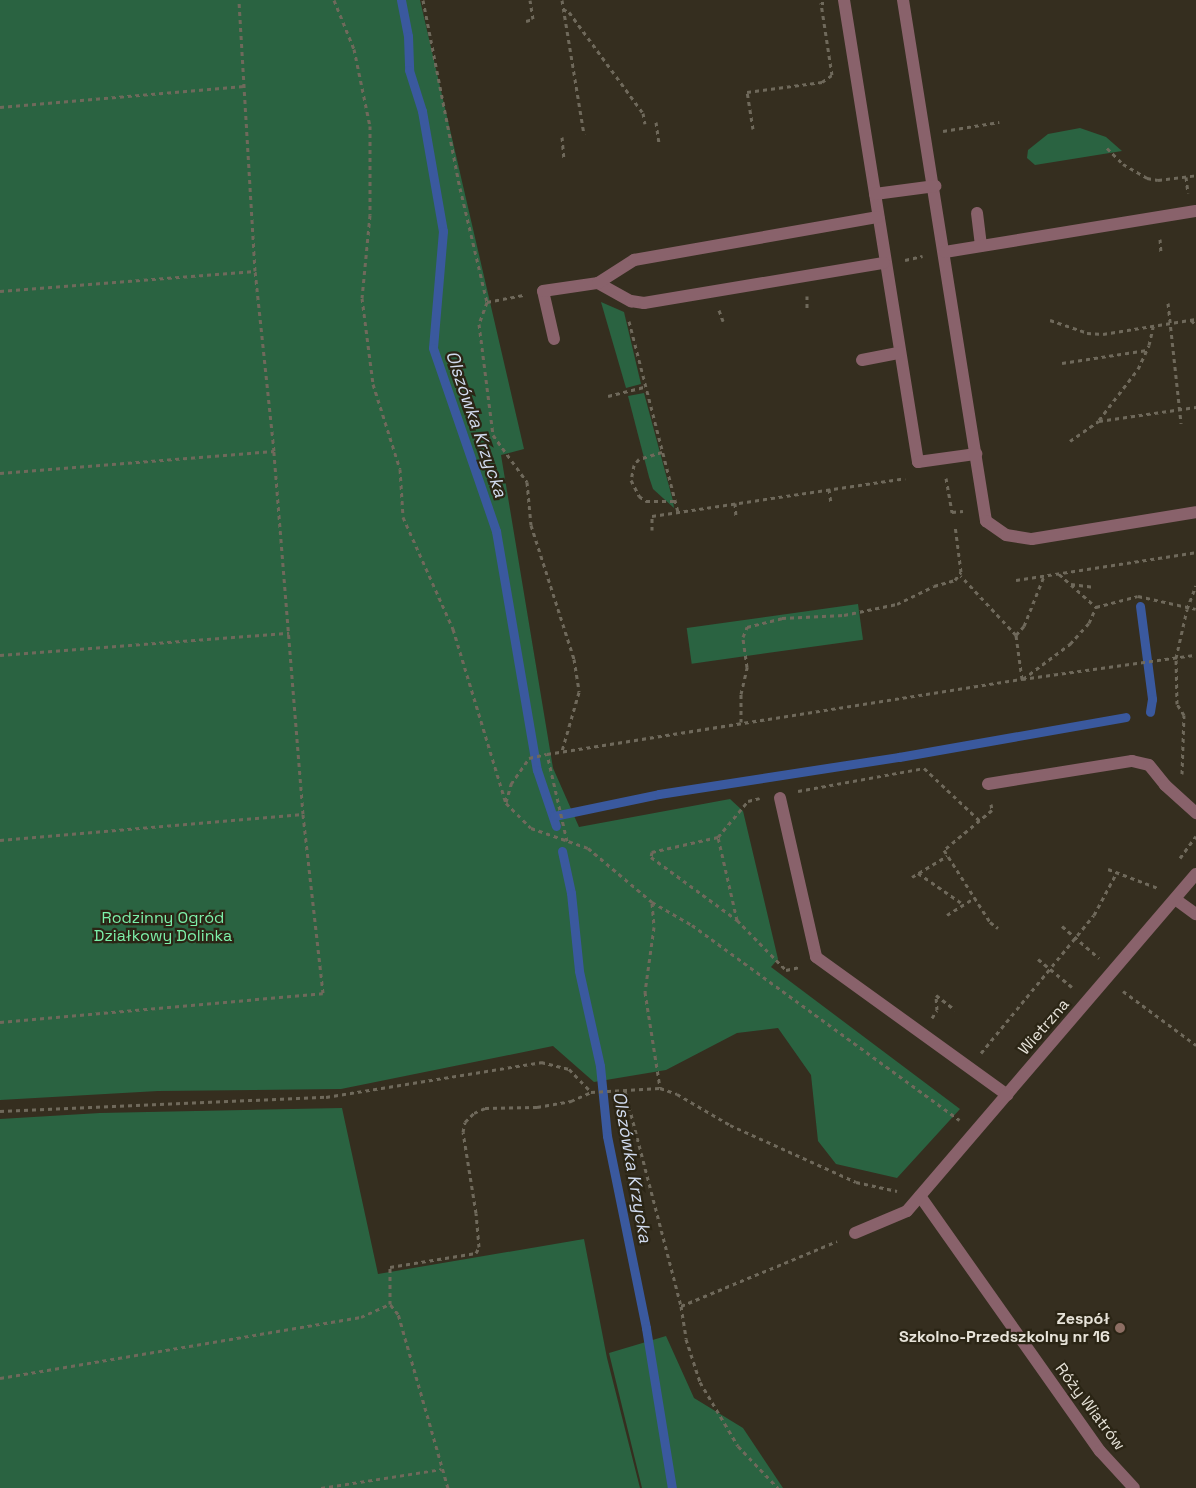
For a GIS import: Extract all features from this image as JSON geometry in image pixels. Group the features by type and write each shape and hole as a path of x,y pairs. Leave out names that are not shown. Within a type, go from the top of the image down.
{"street":[{"path":"844,0 884,263 918,462 976,454"},
{"path":"903,0 945,252 986,521 1006,535 1032,539 1196,512"},
{"path":"875,194 934,186"},
{"path":"945,252 1196,211"},
{"path":"977,213 981,246"},
{"path":"554,339 538,292 598,283 634,260 878,217"},
{"path":"598,283 623,298 644,303 884,263"},
{"path":"862,360 900,353"},
{"path":"988,784 1132,761 1149,765 1196,812"},
{"path":"785,795 816,957 1007,1095"},
{"name":"Wietrzna","path":"855,1234 907,1211 1196,874"},
{"path":"1175,899 1196,914"},
{"name":"Róży Wiatrów","path":"920,1196 1084,1428 1134,1488"}],"path":[{"path":"0,1022 323,993 303,814 274,450 256,271 239,0"},
{"path":"334,0 354,49 370,126 370,214 362,298 373,384 400,469 403,517 453,629 506,802 530,828 588,848 652,902 692,925 976,1132"},
{"path":"422,0 460,188 487,302 479,324 493,435 527,482 531,525 574,659 579,692 562,751"},
{"path":"526,21 533,19 530,0"},
{"path":"562,0 584,134"},
{"path":"753,129 747,92 822,82 832,75 821,3 828,3"},
{"path":"563,9 569,12 643,113 645,124"},
{"path":"0,107 244,86"},
{"path":"656,122 659,144"},
{"path":"926,133 999,122"},
{"path":"562,137 564,160"},
{"path":"1107,148 1122,164 1147,178 1158,180 1196,175"},
{"path":"1161,252 1159,240 1168,237"},
{"path":"884,263 945,252"},
{"path":"0,292 256,271"},
{"path":"487,302 538,292"},
{"path":"623,298 678,512"},
{"path":"1168,303 1181,423"},
{"path":"1050,320 1087,333 1170,324 1196,319"},
{"path":"1190,320 1196,325"},
{"path":"1070,441 1099,420 1128,385 1147,350 1153,326"},
{"path":"1062,363 1147,350"},
{"path":"608,396 645,387"},
{"path":"1099,420 1196,407"},
{"path":"0,473 274,450"},
{"path":"662,452 639,460 634,464 631,480 636,492 646,500 675,501"},
{"path":"945,472 952,512 984,508"},
{"path":"652,530 652,516 913,476"},
{"path":"829,489 831,503"},
{"path":"735,503 736,517"},
{"path":"955,525 961,576 1016,635 1022,679"},
{"path":"1016,580 1196,552"},
{"path":"1059,574 1096,607"},
{"path":"741,722 740,694 747,668 743,637 747,627 782,618 844,615 897,604 961,576"},
{"path":"1016,635 1024,626 1044,576"},
{"path":"1070,584 1095,587"},
{"path":"1179,797 1184,714 1178,704 1176,658 1187,609 1196,586"},
{"path":"1022,679 1070,644 1088,623 1096,607 1138,596 1187,609 1196,609"},
{"path":"0,656 289,633"},
{"path":"506,802 511,784 529,758 541,755 1022,679 1196,655"},
{"path":"547,754 567,841"},
{"path":"785,795 924,768 980,820"},
{"path":"988,784 992,810 944,850 990,922 998,928"},
{"path":"741,808 718,837 652,852 651,857 737,920 776,961"},
{"path":"0,840 303,814"},
{"path":"718,837 737,920"},
{"path":"912,877 947,856"},
{"path":"1108,869 1116,874 1158,888"},
{"path":"918,874 963,904"},
{"path":"970,1068 1094,915 1116,874"},
{"path":"947,915 974,898"},
{"path":"652,902 654,928 645,992 660,1088"},
{"path":"1062,926 1098,958"},
{"path":"1038,959 1073,987"},
{"path":"1122,990 1196,1045"},
{"path":"922,1033 937,1010 936,995 955,1010"},
{"path":"0,1111 326,1097 541,1062 569,1069 591,1092"},
{"path":"448,1488 398,1314 390,1304 390,1267 476,1253 479,1247 476,1213 462,1132 465,1122 474,1113 485,1108 537,1107 571,1101 591,1092 615,1089 625,1091 645,1086 660,1088 678,1094 730,1125 856,1182 920,1196"},
{"path":"625,1091 681,1306 686,1339 700,1382 722,1423 738,1446 778,1488"},
{"path":"681,1306 855,1234"},
{"path":"0,1378 361,1317 390,1304"},
{"path":"321,1488 442,1469"}],"green space":[{"name":"Rodzinny Ogród Działkowy Dolinka","path":"0,0 420,0 524,449 501,455 553,768 579,827 730,799 743,811 778,959 771,967 960,1109 897,1178 836,1164 818,1141 811,1075 778,1028 737,1033 666,1070 594,1082 553,1046 341,1089 158,1091 0,1100"},
{"path":"1080,128 1106,137 1122,151 1035,165 1027,158 1028,150 1048,134"},
{"path":"601,302 624,312 641,384 626,388"},
{"path":"644,393 674,508 653,489 649,477 628,396"},
{"path":"858,604 863,640 692,664 687,628"},
{"path":"342,1108 378,1274 584,1239 607,1358 640,1488 0,1488 0,1119 100,1113"},
{"path":"666,1336 694,1398 743,1428 783,1488 642,1488 609,1353"}],"waterway":[{"name":"Olszówka Krzycka","path":"401,0 408,36 409,70 422,111 443,231 433,348 496,531 537,770 556,826"},
{"path":"1140,606 1152,699 1150,712"},
{"path":"554,816 659,794 899,757 1125,717"},
{"name":"Olszówka Krzycka","path":"562,851 571,893 579,971 600,1066 607,1136 646,1328 672,1488"}],"place":[{"name":"Zespół Szkolno-Przedszkolny nr 16","path":"1120,1328"}]}
